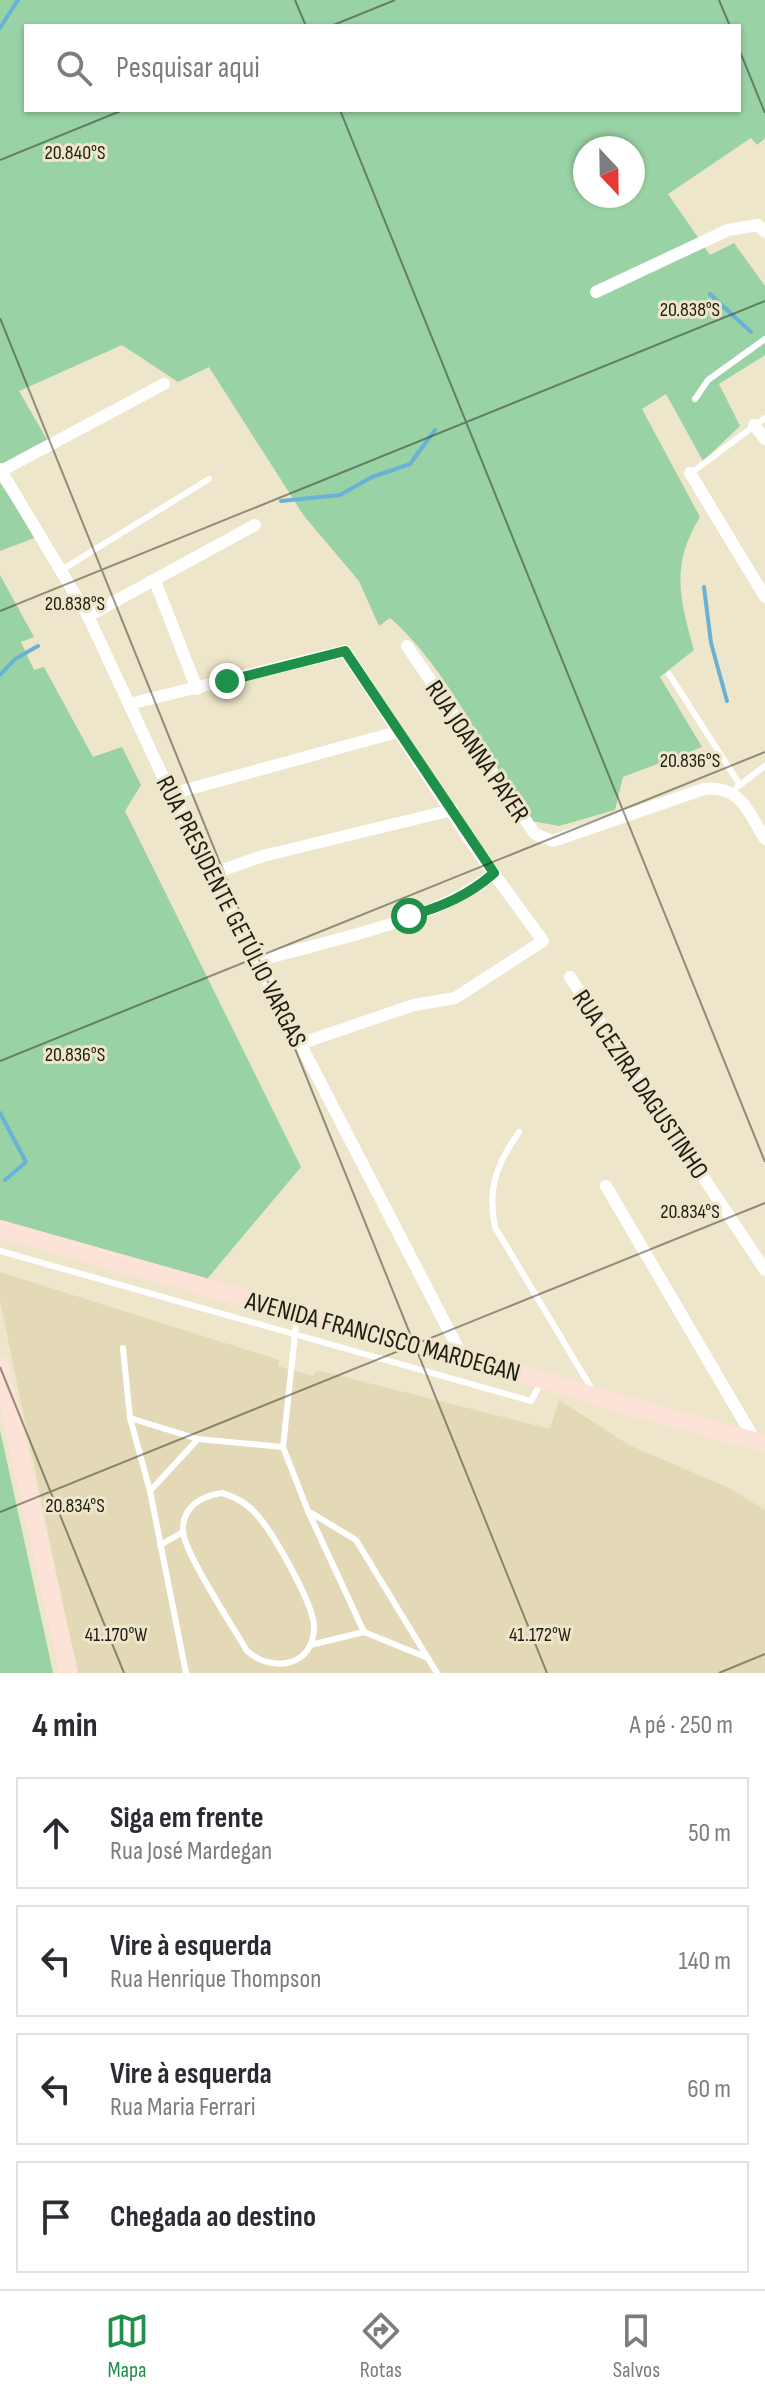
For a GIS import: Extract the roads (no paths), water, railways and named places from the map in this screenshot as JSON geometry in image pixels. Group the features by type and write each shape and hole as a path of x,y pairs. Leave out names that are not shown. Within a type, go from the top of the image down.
{"main road":[{"name":"AVENIDA FRANCISCO MARDEGAN","path":"0,1229 297,1313 470,1357 760,1443"},
{"path":"0,1366 69,1673"}],"street":[{"path":"596,292 728,230 746,224 758,225 765,232"},
{"path":"1,470 164,384"},
{"path":"760,421 765,439"},
{"name":"RUA PRESIDENTE GETÚLIO VARGAS","path":"1,470 88,616 211,874 299,1044 470,1357"},
{"path":"690,473 765,597"},
{"path":"88,616 255,525"},
{"path":"155,581 197,689"},
{"name":"RUA JOANNA PAYER","path":"407,646 535,834 553,841 704,789 735,788"},
{"path":"129,704 345,651 397,732 543,941 455,998 414,1005 299,1044"},
{"path":"171,794 397,732"},
{"path":"735,788 765,839"},
{"path":"211,874 263,856 452,810"},
{"path":"257,961 440,907 474,891 494,873"},
{"name":"RUA CEZIRA DAGUSTINHO","path":"570,977 765,1270"},
{"path":"606,1186 760,1443"}],"lane":[{"path":"695,399 708,380 765,339"},
{"path":"690,473 760,421"},
{"path":"60,571 209,479"},
{"path":"669,674 735,788 765,766"},
{"path":"519,1132 505,1152 489,1199 495,1227 597,1397"},
{"path":"0,1251 531,1401 542,1380"},
{"path":"297,1313 283,1447 308,1511 364,1632"},
{"path":"123,1348 130,1418 150,1491 186,1673"},
{"path":"470,1357 473,1383"},
{"path":"130,1418 198,1439 283,1447"},
{"path":"150,1491 198,1439"},
{"path":"286,1673 299,1659 310,1645 314,1628 311,1606 258,1516 237,1497 222,1493 206,1495 193,1503 185,1517 183,1532 247,1651 258,1661 272,1666 299,1659"},
{"path":"308,1511 356,1540 437,1673"},
{"path":"160,1545 183,1532"},
{"path":"310,1645 364,1632 428,1658"}],"waterway":[{"path":"0,28 18,0"},
{"path":"710,294 751,332"},
{"path":"281,501 340,495 372,477 410,464 435,430"},
{"path":"704,587 711,643 727,701"},
{"path":"0,675 15,659 38,646"},
{"path":"0,1113 26,1162 5,1180"}]}
